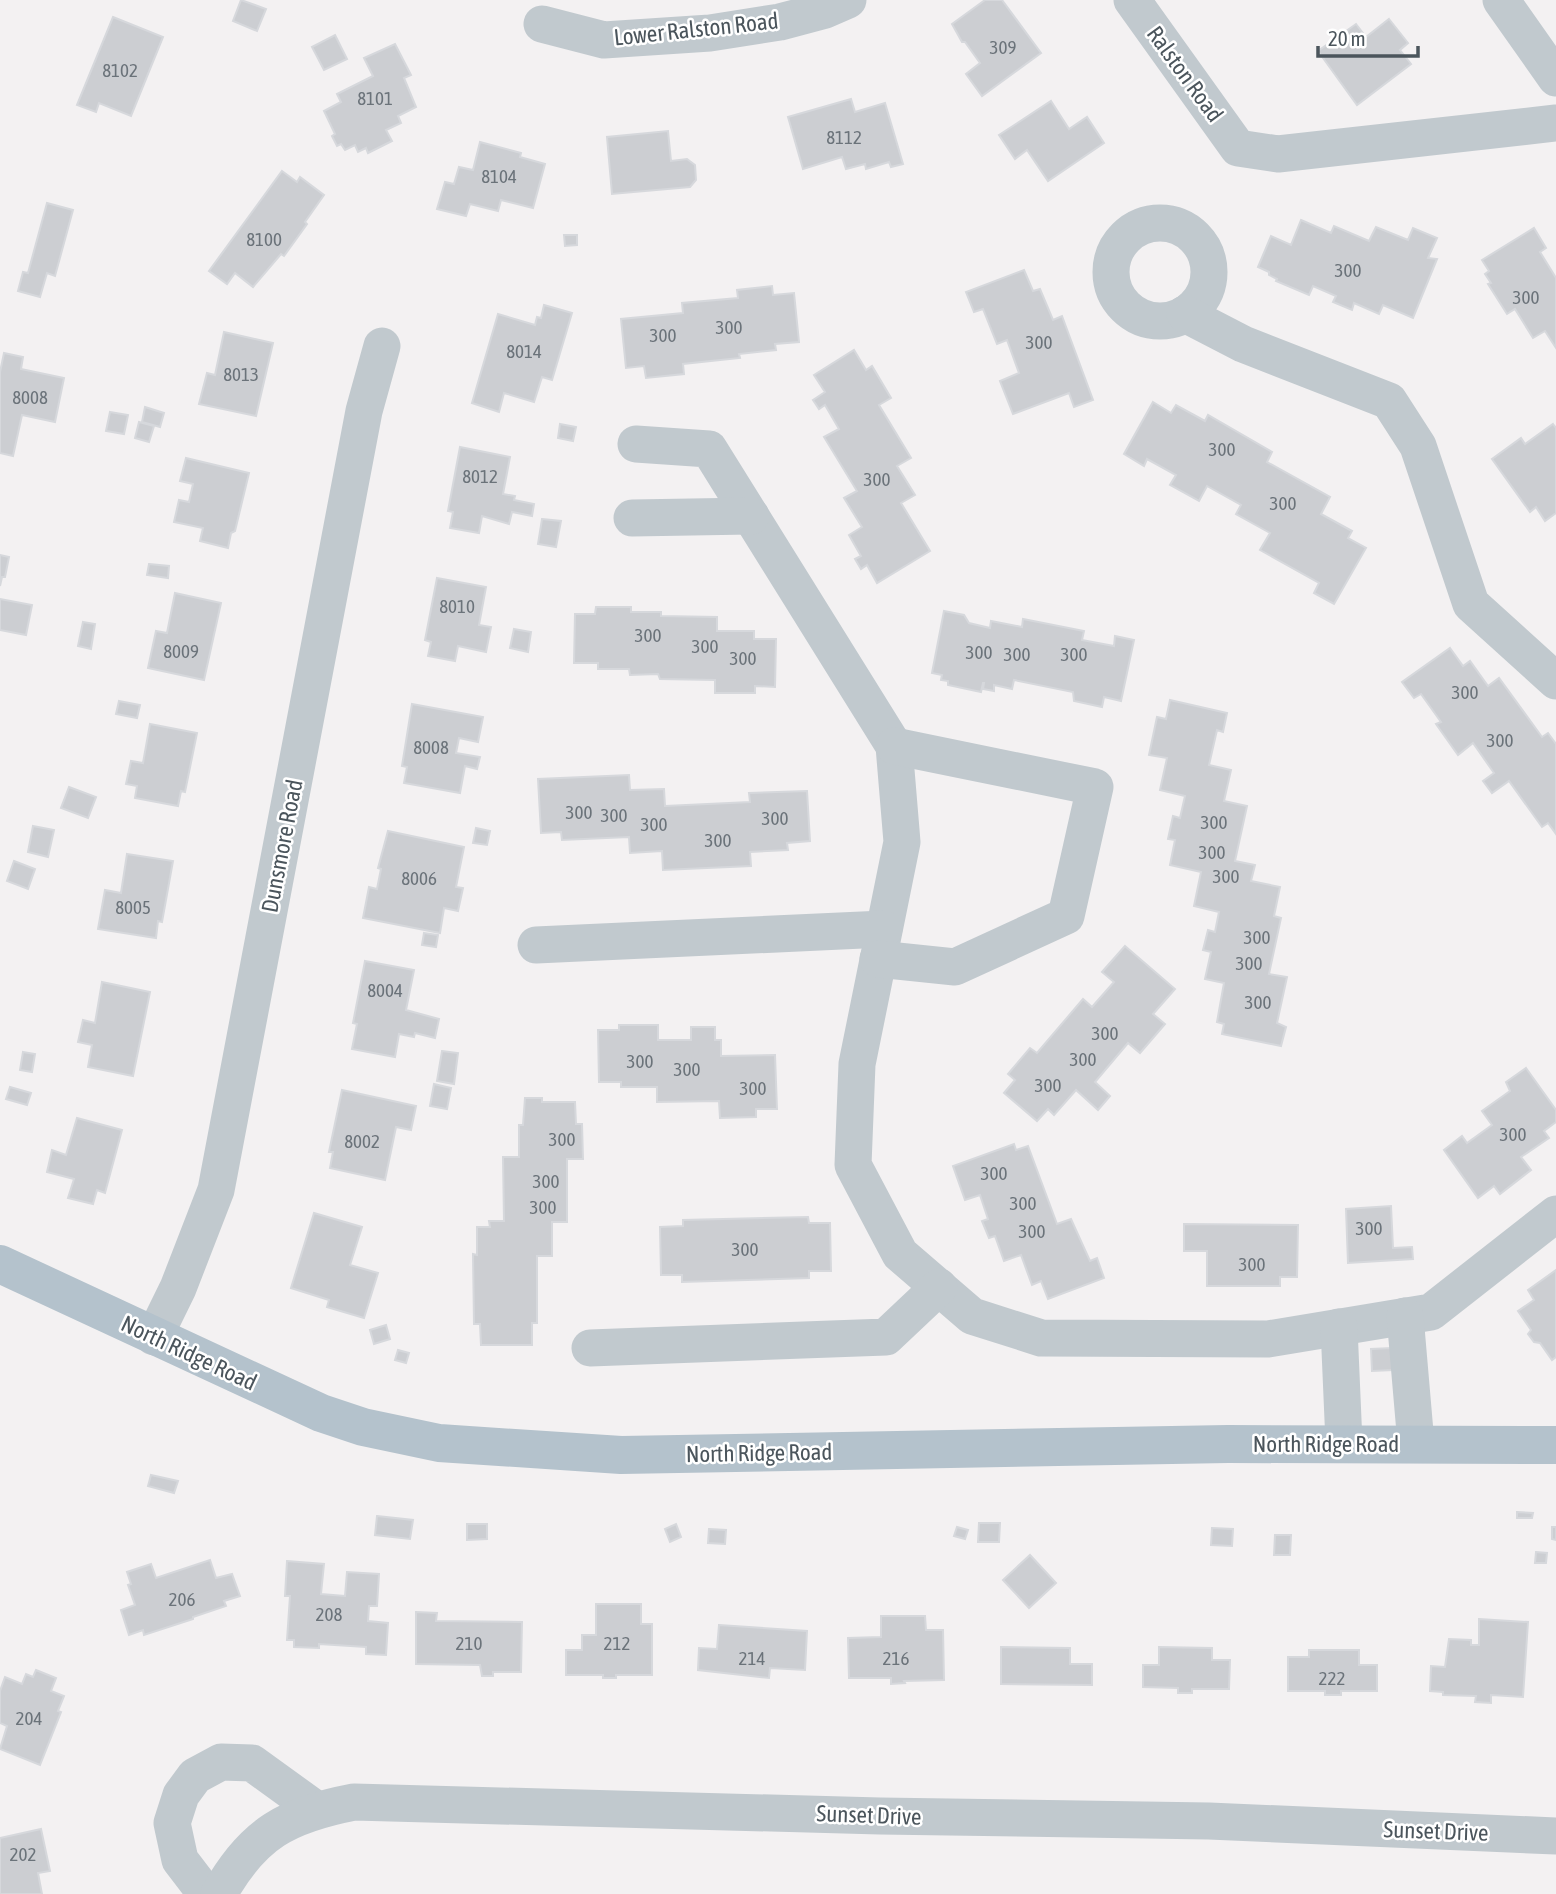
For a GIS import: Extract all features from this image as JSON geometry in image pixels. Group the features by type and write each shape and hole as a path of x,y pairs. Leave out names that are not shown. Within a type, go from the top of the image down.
{"main road":[{"name":"North Ridge Road","path":"0,1264 321,1413 363,1427 439,1443 621,1455 1344,1443 1556,1445"}],"street":[{"name":"Lower Ralston Road","path":"542,24 604,40 710,33 780,22 825,10 848,0"},
{"name":"Ralston Road","path":"1132,0 1238,148 1278,154 1556,123"},
{"path":"1501,0 1556,78"},
{"path":"1185,314 1243,344 1389,401 1418,446 1471,604 1556,681"},
{"name":"Dunsmore Road","path":"154,1337 178,1288 216,1191 364,411 382,346"},
{"path":"636,444 709,449 894,746 902,842 857,1064 853,1165 900,1254 972,1316 1041,1338 1268,1339 1431,1312 1556,1214"},
{"path":"632,518 751,516"},
{"path":"536,945 881,944 956,967 1066,916 1095,787 894,746"},
{"path":"590,1348 886,1337 939,1287"},
{"path":"1405,1316 1416,1444"},
{"path":"1339,1327 1344,1443"},
{"path":"206,1894 180,1860 172,1823 181,1795 195,1776 221,1762 252,1763 317,1810"},
{"name":"Sunset Drive","path":"219,1894 233,1869 268,1832 317,1810 354,1802 880,1816 1209,1821 1556,1836"}],"building":[{"path":"241,0 266,9 257,31 233,21"},
{"path":"985,0 1002,0 1041,53 982,96 966,74 980,63 965,42 962,42 952,24"},
{"path":"113,17 163,37 131,116 99,103 96,112 77,105"},
{"path":"1389,19 1408,43 1400,50 1411,64 1357,105 1318,51 1356,24 1366,37"},
{"path":"335,35 347,59 324,70 312,47"},
{"path":"395,44 411,75 404,78 416,107 398,116 401,123 386,130 392,141 368,153 366,148 358,152 355,145 345,150 341,144 337,146 332,136 335,134 324,111 341,102 337,94 373,76 364,58"},
{"path":"851,99 855,112 885,103 903,164 891,167 889,162 866,169 865,164 846,169 842,157 803,169 788,117"},
{"path":"1051,101 1069,129 1087,117 1104,143 1048,181 1027,150 1015,159 999,135"},
{"path":"668,131 671,161 687,159 695,165 696,180 690,187 612,194 607,137"},
{"path":"480,142 521,153 520,157 545,164 533,208 501,200 498,211 470,204 466,216 437,209 445,182 454,184 459,167 473,170"},
{"path":"282,171 297,182 300,177 324,195 284,256 281,254 253,287 235,273 227,284 209,271"},
{"path":"47,203 73,210 55,276 47,273 40,297 18,291 23,272 28,273"},
{"path":"1301,220 1331,233 1334,226 1369,241 1376,227 1408,240 1413,228 1437,238 1428,258 1437,259 1413,318 1383,305 1379,314 1354,303 1352,310 1333,302 1336,296 1313,286 1309,295 1276,281 1269,272 1258,267 1271,236 1291,245"},
{"path":"1534,228 1546,248 1540,252 1556,278 1556,348 1545,331 1533,338 1515,309 1507,314 1488,284 1491,283 1485,274 1489,271 1482,260"},
{"path":"564,235 577,235 577,245 565,246"},
{"path":"1024,270 1033,291 1040,289 1053,320 1062,316 1093,400 1074,407 1069,393 1013,414 1000,381 1019,373 1007,340 997,344 983,309 974,312 966,292"},
{"path":"772,286 773,295 794,293 799,342 775,344 776,350 739,354 740,358 683,364 684,374 646,378 644,366 626,368 621,319 683,313 682,303 738,298 737,290"},
{"path":"544,305 572,313 552,380 542,377 534,402 504,393 499,412 472,403 498,314 535,325 537,317 541,318"},
{"path":"224,332 273,343 256,416 199,404 207,373 215,375"},
{"path":"854,350 866,370 872,366 891,398 879,405 911,458 897,466 915,495 901,503 930,551 877,583 867,565 861,569 855,559 861,556 849,535 862,527 844,498 857,491 824,437 839,429 825,405 819,409 813,400 825,392 814,375"},
{"path":"4,353 23,357 21,369 64,378 55,422 22,415 13,456 0,453 0,372"},
{"path":"1153,402 1171,413 1176,405 1205,421 1208,415 1272,452 1267,462 1330,497 1321,514 1352,531 1348,538 1366,548 1334,604 1314,593 1319,583 1260,550 1270,533 1236,514 1241,505 1207,486 1199,501 1170,485 1176,475 1147,459 1144,466 1124,454"},
{"path":"145,407 164,413 160,427 142,422"},
{"path":"110,412 128,415 124,434 106,431"},
{"path":"139,422 154,426 149,442 135,438"},
{"path":"560,424 576,427 573,441 558,438"},
{"path":"1553,424 1556,428 1556,513 1545,521 1536,507 1530,512 1492,459 1521,438 1525,444"},
{"path":"460,447 510,457 503,494 515,496 514,500 534,504 532,516 512,512 509,524 482,516 479,533 450,528 453,512 448,511"},
{"path":"186,458 249,473 235,531 231,533 228,548 200,541 203,528 174,522 179,500 189,502 193,484 180,481"},
{"path":"542,519 561,521 556,547 538,544"},
{"path":"0,555 9,557 5,577 2,577 0,586"},
{"path":"149,564 169,566 168,578 147,575"},
{"path":"437,578 486,587 479,625 491,627 486,652 458,646 455,661 428,656 431,642 425,640"},
{"path":"175,593 221,603 204,680 148,668 156,631 167,633"},
{"path":"0,599 32,605 26,635 0,630"},
{"path":"596,607 631,607 631,612 661,612 661,616 717,617 717,631 754,631 754,639 776,639 775,687 755,686 755,693 715,693 715,680 660,679 658,674 630,675 629,669 598,669 598,663 574,663 575,614 595,614"},
{"path":"944,611 964,615 969,623 990,628 991,621 1022,627 1023,619 1084,631 1082,640 1114,646 1115,636 1134,640 1121,701 1104,697 1102,707 1074,701 1073,692 1014,680 1012,689 994,685 994,691 983,689 983,683 981,692 948,685 948,681 941,680 942,675 932,673"},
{"path":"83,622 95,624 91,649 78,646"},
{"path":"514,629 531,632 528,652 510,648"},
{"path":"1450,648 1463,666 1470,661 1488,686 1499,678 1542,737 1548,733 1556,744 1556,834 1548,823 1542,827 1509,781 1492,793 1483,781 1494,773 1473,743 1458,755 1436,724 1441,722 1421,694 1414,698 1402,682"},
{"path":"1170,700 1227,713 1223,732 1217,730 1209,765 1231,770 1224,801 1247,806 1235,861 1255,865 1251,881 1280,887 1274,916 1281,918 1269,974 1287,977 1277,1023 1286,1027 1281,1046 1222,1034 1224,1024 1217,1022 1224,983 1205,979 1211,952 1203,950 1208,930 1215,932 1219,912 1194,906 1201,872 1170,865 1175,840 1168,839 1173,816 1180,818 1185,796 1160,790 1167,758 1149,755 1157,717 1166,719"},
{"path":"119,701 140,705 137,718 116,714"},
{"path":"412,704 483,717 478,742 459,738 456,753 480,757 477,769 465,766 460,793 404,783 407,767 402,766"},
{"path":"150,724 197,733 185,792 181,791 178,806 135,798 137,786 126,784 131,761 143,763"},
{"path":"629,775 630,790 664,789 665,806 750,802 749,793 807,791 810,841 787,843 788,850 750,852 751,866 663,870 662,851 630,853 629,837 562,840 561,832 541,833 538,779"},
{"path":"69,787 96,797 88,818 61,808"},
{"path":"33,826 54,830 48,857 28,852"},
{"path":"476,828 490,831 487,845 473,843"},
{"path":"388,831 464,847 456,887 463,888 458,911 444,908 440,933 363,918 369,887 377,889 381,869 378,868"},
{"path":"127,854 173,861 162,922 158,921 156,938 98,929 105,890 121,893"},
{"path":"14,861 35,869 28,889 7,881"},
{"path":"424,933 438,935 436,947 422,945"},
{"path":"1125,946 1175,989 1153,1014 1165,1024 1140,1053 1128,1043 1095,1082 1110,1096 1098,1110 1076,1090 1054,1115 1048,1109 1037,1121 1004,1093 1015,1080 1008,1074 1030,1048 1037,1053 1083,999 1092,1007 1114,982 1102,972"},
{"path":"365,961 414,970 406,1010 439,1019 435,1038 415,1033 414,1037 399,1034 395,1057 352,1049 357,1024 353,1023"},
{"path":"102,982 150,992 133,1076 88,1067 92,1045 78,1042 83,1020 95,1023"},
{"path":"619,1025 658,1025 658,1040 691,1040 691,1027 715,1027 715,1040 721,1040 721,1056 775,1055 777,1109 756,1109 756,1117 720,1118 719,1101 657,1102 657,1087 621,1087 621,1082 599,1082 598,1030 619,1030"},
{"path":"442,1051 458,1053 454,1084 437,1081"},
{"path":"23,1052 35,1054 32,1072 20,1070"},
{"path":"1526,1068 1556,1110 1556,1122 1544,1131 1549,1138 1521,1157 1531,1170 1500,1194 1494,1186 1478,1198 1444,1150 1462,1136 1467,1143 1492,1125 1482,1111 1510,1091 1506,1082"},
{"path":"434,1084 451,1088 447,1109 430,1106"},
{"path":"10,1087 31,1093 27,1105 6,1099"},
{"path":"342,1090 416,1106 411,1130 396,1127 385,1180 330,1168 333,1152 329,1152"},
{"path":"525,1098 542,1098 542,1102 575,1102 576,1124 582,1124 583,1159 567,1159 567,1222 552,1222 552,1256 537,1256 537,1323 532,1323 532,1345 481,1345 480,1324 474,1324 473,1254 477,1255 477,1227 490,1227 489,1221 504,1221 503,1157 519,1157 519,1125 523,1125"},
{"path":"77,1118 122,1130 105,1193 97,1190 93,1204 68,1198 74,1179 47,1172 52,1150 66,1155"},
{"path":"1014,1144 1016,1150 1028,1146 1057,1224 1071,1219 1090,1261 1097,1258 1104,1278 1048,1299 1041,1281 1032,1285 1021,1255 1004,1261 995,1236 989,1238 982,1221 988,1219 980,1195 965,1200 953,1166"},
{"path":"1391,1206 1393,1248 1412,1247 1413,1259 1348,1263 1346,1209"},
{"path":"314,1213 362,1227 350,1265 378,1273 364,1318 327,1307 329,1300 291,1288"},
{"path":"808,1217 809,1223 830,1223 831,1271 809,1271 809,1278 682,1282 682,1275 661,1275 660,1227 683,1226 683,1220"},
{"path":"1184,1224 1298,1225 1297,1277 1280,1277 1280,1286 1207,1286 1207,1251 1184,1251"},
{"path":"1556,1270 1556,1357 1552,1360 1540,1343 1534,1342 1528,1334 1531,1330 1518,1311 1534,1300 1528,1290"},
{"path":"386,1325 390,1339 374,1344 370,1330"},
{"path":"1392,1348 1393,1370 1372,1371 1371,1349"},
{"path":"398,1350 409,1353 406,1363 395,1360"},
{"path":"151,1475 178,1481 174,1493 148,1486"},
{"path":"1517,1512 1533,1513 1532,1518 1517,1518"},
{"path":"377,1516 413,1520 410,1539 375,1535"},
{"path":"979,1523 1000,1523 999,1542 978,1542"},
{"path":"467,1524 487,1524 487,1539 467,1540"},
{"path":"676,1524 681,1537 670,1542 665,1529"},
{"path":"957,1527 968,1530 965,1539 954,1536"},
{"path":"1552,1527 1556,1527 1556,1540 1552,1539"},
{"path":"1212,1528 1233,1529 1232,1546 1211,1545"},
{"path":"709,1529 726,1530 725,1544 708,1543"},
{"path":"1275,1535 1291,1535 1290,1555 1274,1555"},
{"path":"1536,1552 1547,1553 1546,1563 1535,1563"},
{"path":"1030,1555 1056,1583 1029,1608 1003,1580"},
{"path":"210,1560 216,1578 232,1574 240,1596 224,1601 226,1606 193,1619 144,1635 143,1630 129,1635 121,1610 135,1605 127,1572 151,1564 156,1578"},
{"path":"287,1561 324,1564 321,1594 345,1596 347,1572 379,1574 377,1606 369,1606 368,1621 388,1623 386,1655 366,1654 366,1647 319,1644 319,1648 294,1647 294,1640 287,1640 290,1596 285,1596"},
{"path":"596,1604 641,1604 641,1624 652,1624 652,1675 616,1675 616,1678 603,1678 603,1675 566,1675 566,1650 582,1650 582,1635 596,1635"},
{"path":"416,1612 437,1613 436,1621 522,1622 521,1672 493,1672 493,1676 482,1676 480,1665 416,1664"},
{"path":"881,1616 925,1616 926,1630 943,1630 944,1680 891,1684 891,1678 849,1678 848,1638 881,1637"},
{"path":"1479,1619 1528,1622 1523,1697 1491,1695 1491,1703 1475,1702 1476,1696 1443,1695 1443,1692 1430,1691 1431,1666 1445,1667 1449,1639 1471,1640 1471,1645 1479,1645"},
{"path":"719,1625 807,1631 805,1670 770,1668 769,1678 698,1670 699,1648 717,1649"},
{"path":"1001,1647 1070,1648 1070,1664 1092,1664 1092,1685 1001,1684"},
{"path":"1159,1647 1212,1648 1212,1660 1230,1660 1229,1689 1192,1689 1192,1693 1178,1693 1178,1688 1143,1687 1143,1665 1159,1665"},
{"path":"1309,1650 1359,1650 1359,1665 1377,1665 1377,1691 1341,1691 1341,1695 1325,1695 1325,1691 1288,1691 1288,1657 1309,1657"},
{"path":"36,1670 56,1678 51,1691 64,1696 58,1711 61,1712 40,1765 0,1749 7,1726 0,1723 0,1691 5,1677 22,1684 26,1674 33,1677"},
{"path":"41,1829 50,1871 38,1873 42,1894 0,1894 0,1838"}]}
